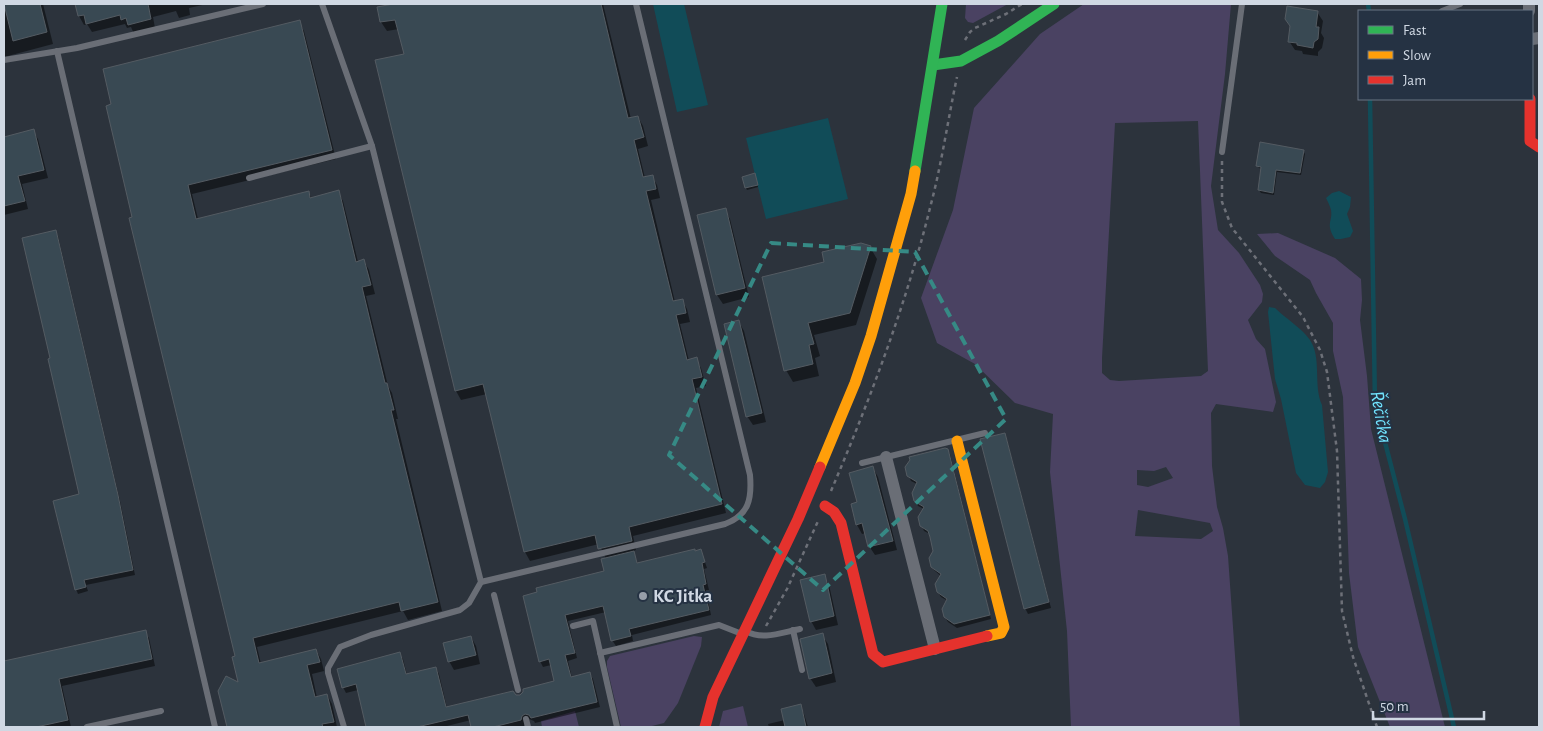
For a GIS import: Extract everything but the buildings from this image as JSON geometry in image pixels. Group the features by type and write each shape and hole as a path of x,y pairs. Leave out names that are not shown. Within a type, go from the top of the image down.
{"street":[{"path":"706,727 713,697 807,496 855,383 887,282 911,194 934,64 942,4"},
{"path":"934,64 961,61 998,41 1054,4"},
{"path":"1530,100 1530,141 1539,147"},
{"path":"825,506 834,512 841,523 874,654 883,662 1001,633 1004,627 957,441"},
{"path":"886,457 935,649"}],"lane":[{"path":"4,60 77,48 263,4"},
{"path":"322,4 372,146 481,582 469,603 460,610 371,635 340,647 328,668 328,673 344,727"},
{"path":"481,582 725,524 738,518 750,499 750,475 636,4"},
{"path":"1222,152 1242,4"},
{"path":"1445,10 1460,4"},
{"path":"57,51 215,727"},
{"path":"249,178 372,146"},
{"path":"862,463 985,433"},
{"path":"807,496 825,506"},
{"path":"494,595 518,690"},
{"path":"573,626 593,621 618,727"},
{"path":"600,653 719,624 752,636 797,630 802,670"},
{"path":"87,727 99,726 160,711"},
{"path":"526,719 528,727"}],"path":[{"path":"961,61 964,43 970,32 1022,4"},
{"path":"1222,152 1222,202 1232,228 1303,317 1320,350 1327,372 1337,451 1342,611 1353,657 1377,727"},
{"path":"761,636 786,589 825,506"}],"highlighted area":[{"path":"771,243 915,252 1006,419 823,590 669,455"}],"shaded area":[{"path":"966,4 1008,4 973,23 968,22 965,18"},
{"path":"1084,4 1231,4 1225,74 1211,186 1218,230 1239,253 1260,285 1263,294 1262,302 1248,320 1256,339 1265,349 1276,402 1273,412 1216,404 1211,413 1212,466 1217,507 1228,556 1240,727 1071,727 1067,631 1050,472 1053,414 1015,403 975,364 937,343 921,298 953,210 974,108 1040,34","holes":["1198,121 1208,371 1201,376 1110,380 1102,373 1102,358 1115,123","1166,467 1173,478 1148,487 1137,485 1137,470 1154,471","1138,510 1210,523 1213,531 1201,539 1135,536"]},
{"path":"1278,233 1335,258 1361,279 1362,300 1360,320 1371,429 1445,727 1390,727 1358,647 1349,573 1343,397 1333,351 1333,323 1310,280 1275,256 1257,234"},
{"path":"694,636 702,637 701,646 678,703 664,723 648,727 621,727 607,667 607,661 610,656"},
{"path":"743,706 748,727 719,727 723,711"},
{"path":"575,711 579,727 542,727 541,721"}],"water":[{"path":"653,4 684,4 708,105 677,112"},
{"path":"828,118 848,199 766,219 746,138"},
{"path":"1339,191 1351,197 1347,214 1353,231 1350,237 1335,239 1330,229 1331,210 1326,198 1332,193"},
{"path":"1269,307 1275,308 1307,336 1314,347 1328,472 1325,482 1320,488 1305,485 1296,473 1275,379"}],"waterway":[{"name":"Řečička","path":"1368,4 1369,10"},
{"name":"Řečička","path":"1370,100 1375,404 1405,519 1454,727"}],"traffic: fast":[{"path":"915,171 942,4"},
{"path":"933,65 961,61 998,41 1054,4"}],"traffic: slow":[{"path":"820,467 855,383 871,336 911,194 915,171"},
{"path":"957,441 1004,627 1001,633 987,636"}],"traffic: jam":[{"path":"1530,100 1530,141 1539,147"},
{"path":"705,727 713,697 798,519 820,467"},
{"path":"825,506 834,512 841,523 873,654 883,662 987,636"}],"place":[{"name":"KC Jitka","path":"643,596"}]}
